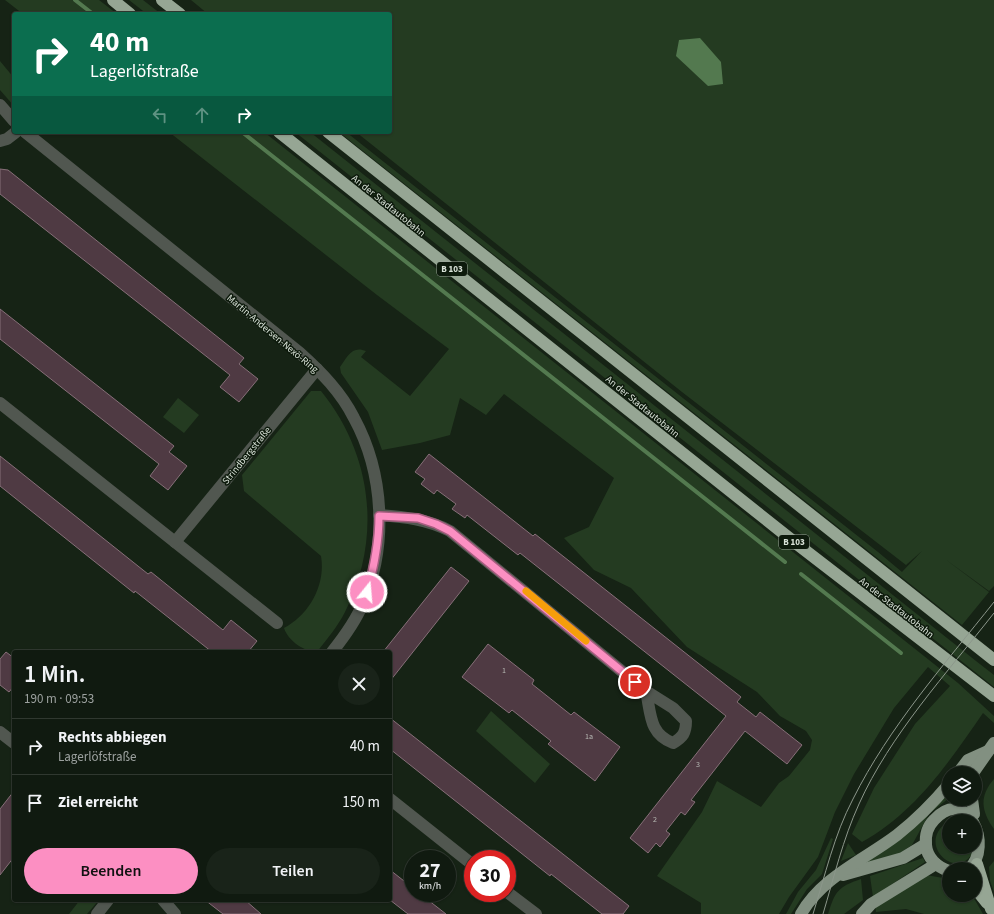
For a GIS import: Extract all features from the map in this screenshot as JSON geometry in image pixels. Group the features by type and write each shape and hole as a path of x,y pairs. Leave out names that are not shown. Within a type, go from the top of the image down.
{"highway":[{"path":"113,0 128,12"},
{"path":"162,0 177,12"},
{"name":"An der Stadtautobahn","path":"282,134 793,541 994,696"},
{"name":"An der Stadtautobahn","path":"331,134 994,660"},
{"path":"982,886 993,911"},
{"path":"982,897 993,911"}],"main road":[{"path":"963,766 968,760 991,747"},
{"path":"978,766 991,747"},
{"path":"801,914 821,887 897,835 918,818 942,792"},
{"path":"942,867 936,864 927,852 926,834 930,824 938,816 948,810 951,806"},
{"path":"948,810 961,810 974,814 973,806"},
{"path":"976,862 986,850 987,834 982,824"},
{"path":"837,877 903,858 926,844"},
{"path":"862,914 871,904 936,864"}],"street":[{"path":"0,105 12,119"},
{"path":"0,141 7,139 13,134"},
{"name":"Martin-Andersen-Nexö-Ring","path":"27,134 317,369 340,396 355,418 371,463 376,483 379,536 374,569 363,604 346,635 334,650"},
{"name":"Strindbergstraße","path":"175,542 317,369"},
{"path":"0,403 277,623"},
{"path":"379,516 418,518 436,524 450,531 646,691"},
{"path":"0,732 12,741"},
{"path":"392,801 464,858"},
{"path":"516,899 536,914"},
{"path":"97,914 106,902"},
{"path":"165,902 175,914"}],"shaded area":[{"path":"5,0 99,0 114,12 20,12"},
{"path":"129,0 143,0 158,12 144,12"},
{"path":"191,0 994,0 994,586 989,591 945,559 989,592 962,625 342,134 349,134 902,572 922,551 906,565 682,392 359,134 392,134 392,12 206,12"},
{"path":"700,38 721,62 723,84 708,86 676,56 679,40"},
{"path":"0,61 12,76 12,104 0,90"},
{"path":"172,134 267,134 958,683 994,716 994,723 983,713 945,766 942,766 942,770 930,785 899,816 862,842 852,834 874,788 915,724 950,686 928,667 894,708 854,774 835,812 818,857 789,897 779,914 701,914 701,903 657,876 702,812 717,781 761,807 779,783 789,776 810,750 812,740 806,731 780,716 757,692 687,647 631,588 594,570 564,538 589,527 614,478 504,394 486,415 460,398 450,435 420,443 382,450 368,412 341,373 340,367 353,351 366,351 361,357 410,396 449,349 377,295"},
{"path":"298,134 313,134 994,675 994,687"},
{"path":"311,391 321,391 338,416 352,442 361,470 366,498 367,527 364,556 357,584 345,612 318,650 307,650 302,648 289,637 284,628 301,615 314,598 321,578 321,556 244,491 242,475"},
{"path":"178,398 199,415 184,433 163,417"},
{"path":"491,711 550,764 535,783 476,731"},
{"path":"994,779 994,829 984,810 984,798 989,785"},
{"path":"942,796 942,804 929,814 912,845 897,855 867,866 867,860"},
{"path":"942,827 942,854 971,854 969,858 962,862 951,862 943,858 938,850 936,840 939,830"},
{"path":"831,838 833,839 822,874 807,889 791,914 786,914 798,892 816,870"},
{"path":"848,843 856,855 841,861"},
{"path":"923,858 925,862 873,897 870,876"},
{"path":"994,861 994,892 990,881 989,867"},
{"path":"926,875 942,878 942,902 976,902 983,914 924,914 906,909 876,912 875,905"},
{"path":"861,879 863,900 844,914 828,914 838,891"},
{"path":"78,902 97,902 87,914 69,914"}],"building":[{"path":"0,169 8,170 244,358 239,364 258,379 239,402 220,387 230,375 0,194"},
{"path":"0,309 174,446 169,452 187,466 168,490 150,476 159,464 0,339"},
{"path":"429,454 533,536 535,534 741,697 737,702 756,717 760,712 802,745 787,764 745,731 691,800 695,802 685,815 681,812 666,831 670,834 660,847 656,843 648,853 630,838 726,716 520,553 518,555 467,515 465,518 452,509 456,504 437,490 434,494 421,484 425,479 415,472"},
{"path":"0,456 148,574 151,572 223,630 231,620 257,641 250,650 209,650 135,591 134,593 0,486"},
{"path":"451,567 469,581 392,678 392,650 385,650"},
{"path":"488,644 534,680 532,684 571,715 574,712 620,747 595,781 548,744 551,741 512,710 509,713 462,677"},
{"path":"6,652 12,656 12,688 9,692 0,685 0,659"},
{"path":"392,720 629,906 623,914 602,914 551,874 550,876 392,751"},
{"path":"12,794 12,860 0,875 0,809"},
{"path":"392,872 404,881 404,902 431,902 446,914 408,914 392,902"},
{"path":"208,902 247,902 261,914 223,914"}],"waterway":[{"path":"75,0 90,12"},
{"path":"245,134 785,562"},
{"path":"801,574 901,653"}],"tram line":[{"path":"813,914 840,827 867,772 918,697 994,602"},
{"path":"823,914 848,831 872,778 887,753 920,705 994,613"}],"slow traffic":[{"path":"526,591 586,641"}],"route":[{"path":"367,592 374,569 379,536 379,516 418,518 436,524 450,531 522,588 635,682"}]}
